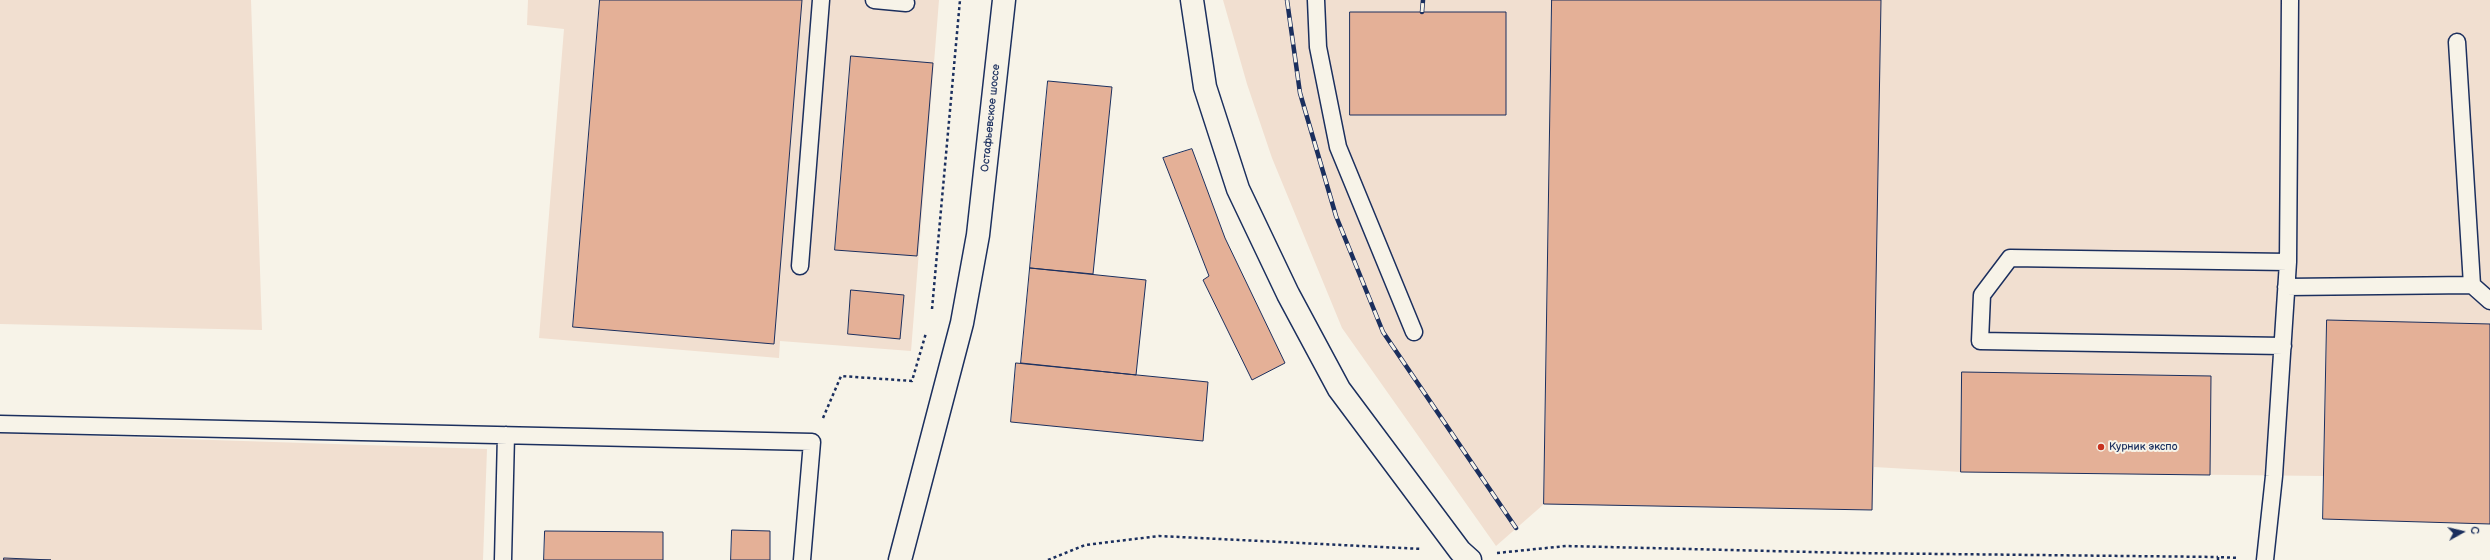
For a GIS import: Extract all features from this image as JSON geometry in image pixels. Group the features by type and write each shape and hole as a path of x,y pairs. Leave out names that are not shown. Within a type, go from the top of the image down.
{"street":[{"name":"Остафьевское шоссе","path":"900,560 941,410 962,323 978,235 1004,0"},
{"path":"1192,0 1205,87 1238,189 1288,294 1339,389 1465,555"}],"lane":[{"path":"800,266 821,0"},
{"path":"874,0 906,3"},
{"path":"1316,0 1318,48 1338,147 1414,332"},
{"path":"2265,560 2274,476 2288,262 2290,0"},
{"path":"2457,42 2472,285"},
{"path":"2283,346 1980,341 1982,295 2010,258 2288,262"},
{"path":"2286,287 2472,285 2490,301"},
{"path":"0,424 812,442 802,560"},
{"path":"503,560 506,435"}],"path":[{"path":"932,315 960,0"},
{"path":"812,442 840,376 912,380 928,329"},
{"path":"1048,560 1086,545 1159,536 1465,555 1566,546 1852,553 2218,557"}],"shaded area":[{"path":"0,0 251,0 262,330 0,324"},
{"path":"528,0 939,0 911,351 780,341 779,358 539,338 564,29 527,25"},
{"path":"1223,0 2490,0 2490,524 2323,519 2324,476 1961,472 1874,467 1872,510 1544,504 1496,546 1342,328 1272,158 1247,84"},
{"path":"0,433 487,449 483,560 0,560"}],"building":[{"path":"600,0 802,0 774,344 573,327"},
{"path":"1552,0 1881,0 1872,510 1544,504"},
{"path":"1350,12 1506,12 1506,115 1350,115"},
{"path":"851,56 933,63 917,256 835,250"},
{"path":"1048,81 1112,87 1093,274 1030,268"},
{"path":"1192,149 1225,238 1285,363 1252,380 1203,280 1209,276 1163,158"},
{"path":"1030,268 1146,280 1136,375 1021,363"},
{"path":"851,290 904,295 900,339 848,334"},
{"path":"2327,320 2490,324 2490,524 2323,519"},
{"path":"1016,363 1208,382 1203,441 1011,422"},
{"path":"1962,372 2211,376 2210,475 1961,472"},
{"path":"732,530 770,531 770,560 731,560"},
{"path":"545,531 663,532 663,560 544,560"},
{"path":"4,558 51,560 4,560"}],"railway":[{"path":"1287,0 1300,93 1336,216 1383,332 1516,528"},
{"path":"1422,12 1423,0"}],"place":[{"name":"Курник экспо","path":"2101,447"}]}
